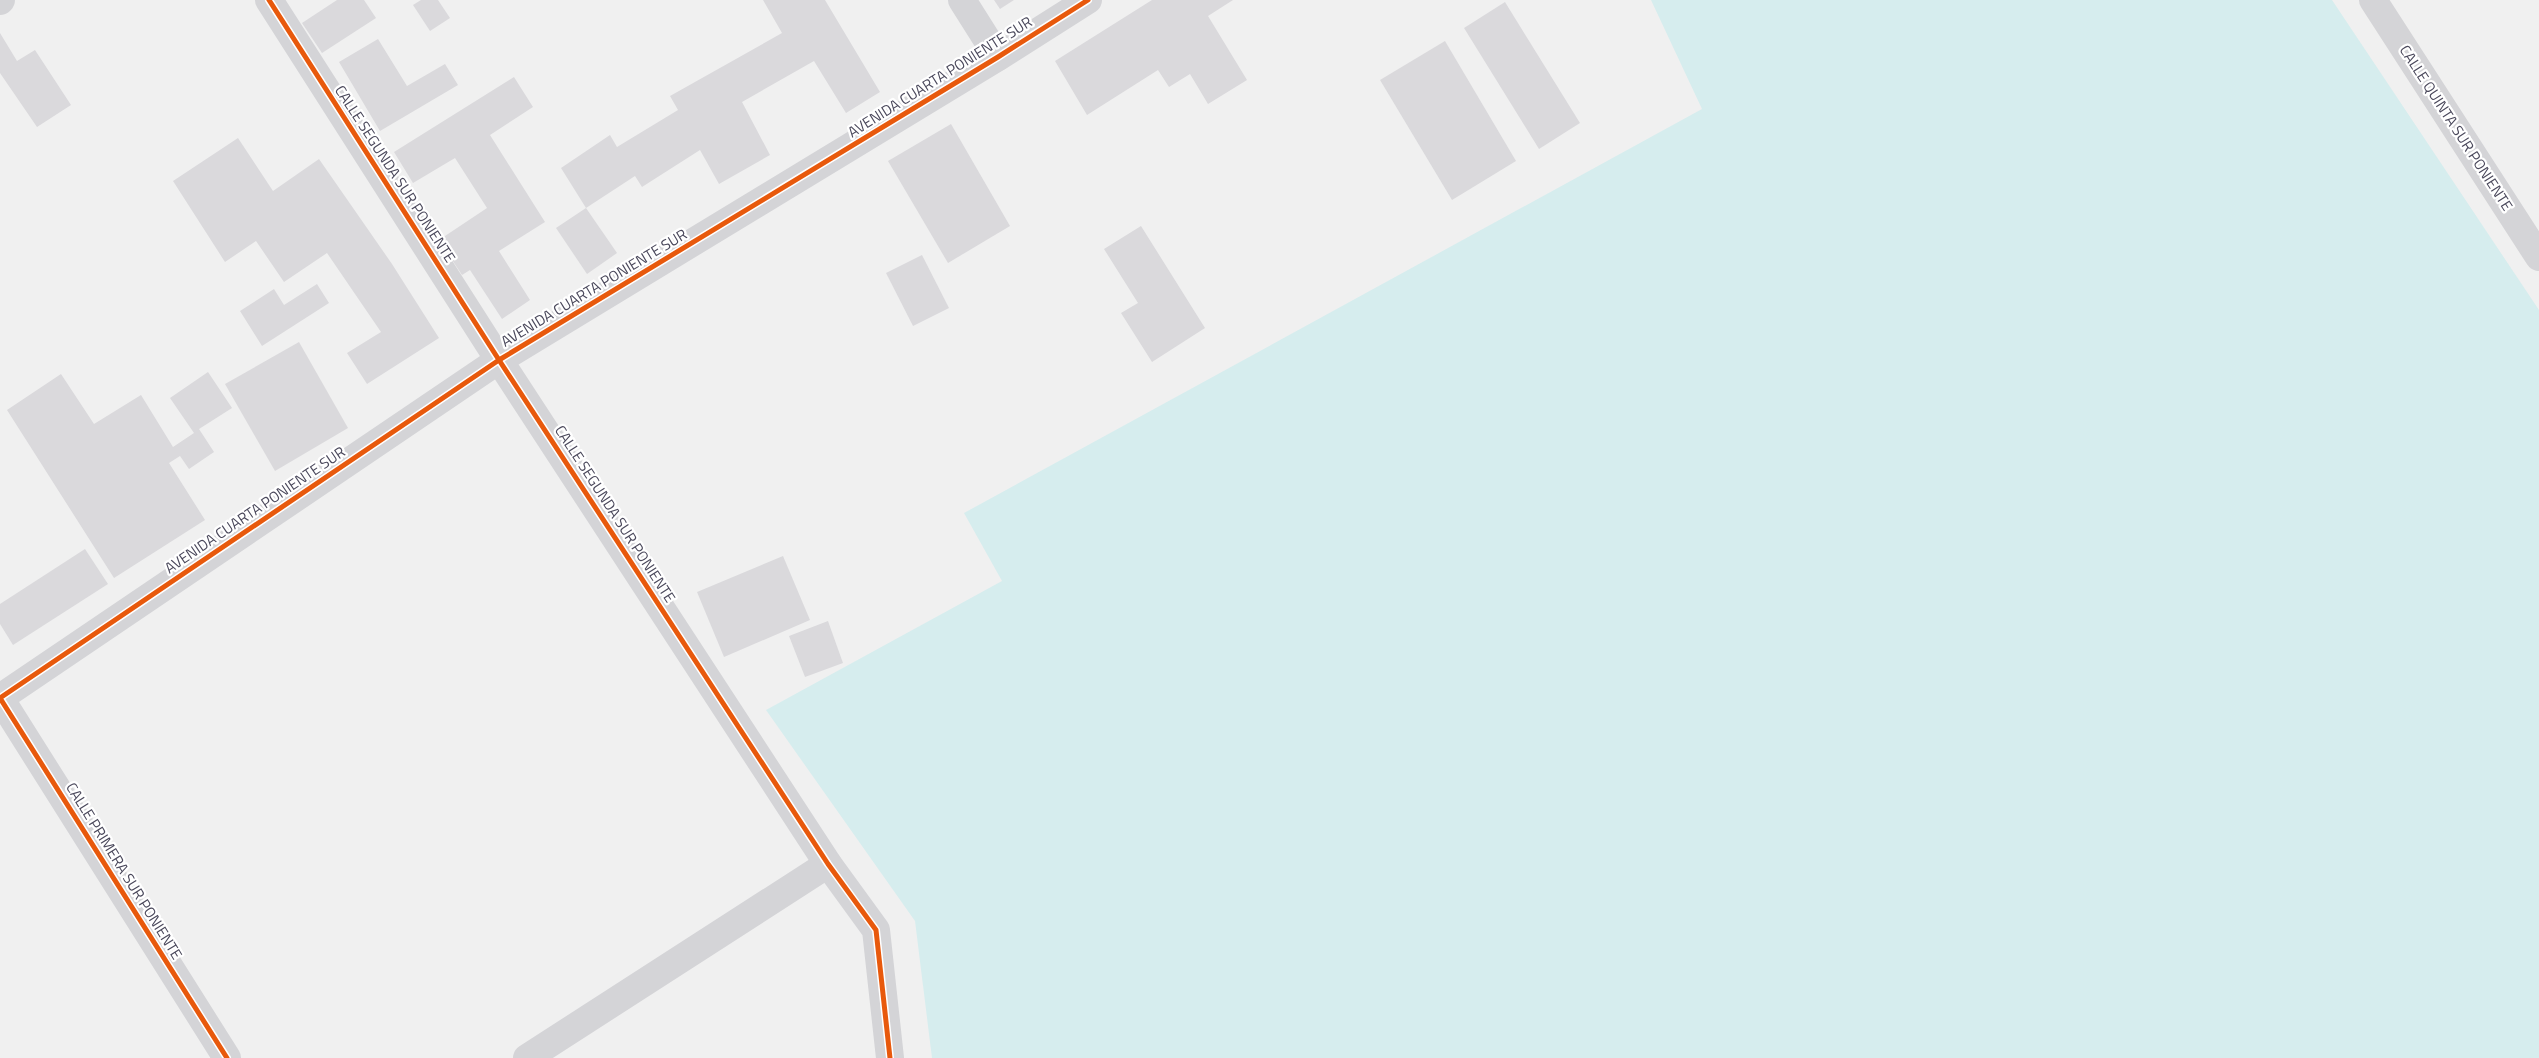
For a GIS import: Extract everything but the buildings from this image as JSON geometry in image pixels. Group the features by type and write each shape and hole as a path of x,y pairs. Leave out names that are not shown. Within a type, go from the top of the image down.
{"street":[{"name":"CALLE SEGUNDA SUR PONIENTE","path":"269,0 499,360 828,864 876,930 890,1058"},
{"path":"962,0 998,57"},
{"name":"AVENIDA CUARTA PONIENTE SUR","path":"0,698 499,360 998,57 1088,0"},
{"name":"CALLE QUINTA SUR PONIENTE","path":"2373,0 2539,257"},
{"name":"CALLE PRIMERA SUR PONIENTE","path":"0,698 227,1058"},
{"path":"527,1058 828,864"}],"shaded area":[{"path":"1651,0 2332,0 2539,310 2539,1058 932,1058 915,921 766,710 1002,581 964,513 1702,109"}],"cycle path":[{"path":"269,0 499,360 828,864 876,930 890,1058"},
{"path":"0,698 499,360 998,57 1088,0"},
{"path":"0,698 227,1058"}]}
